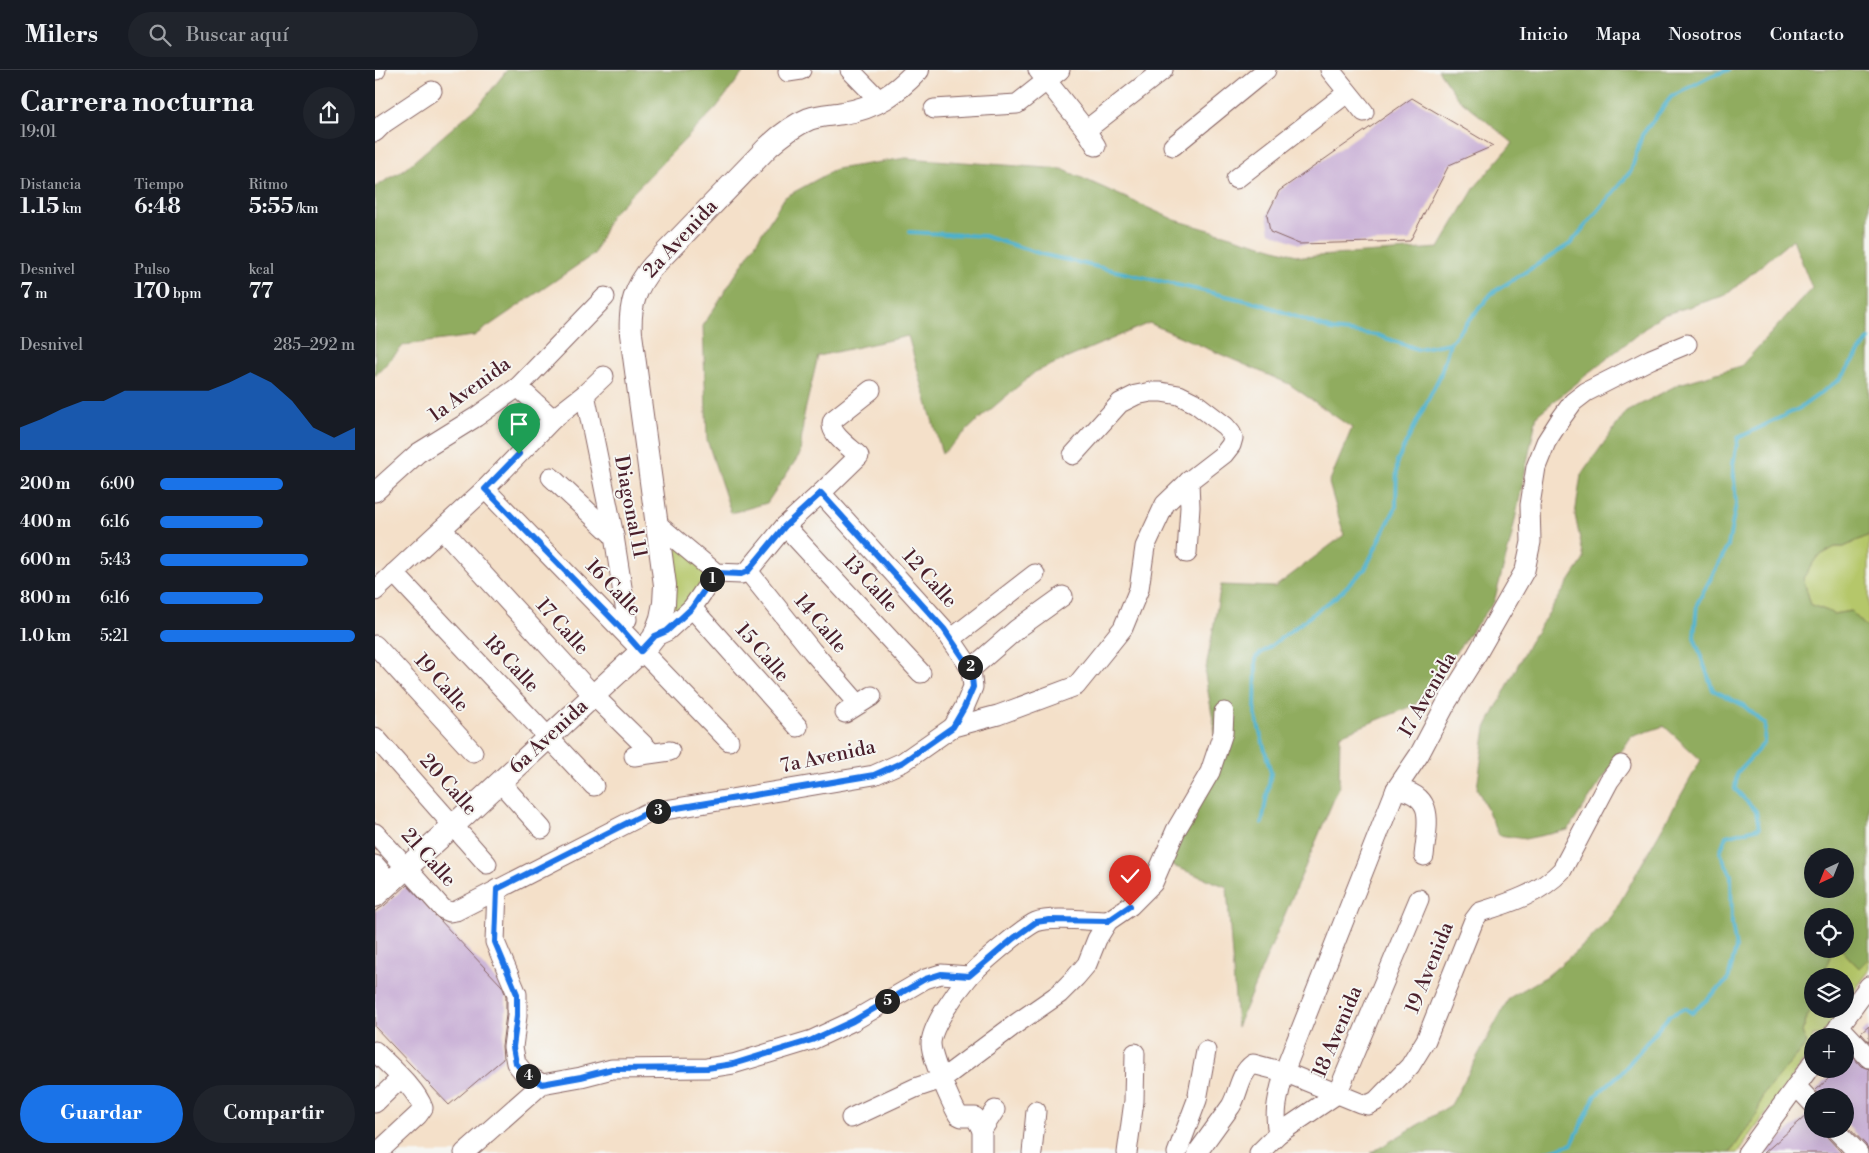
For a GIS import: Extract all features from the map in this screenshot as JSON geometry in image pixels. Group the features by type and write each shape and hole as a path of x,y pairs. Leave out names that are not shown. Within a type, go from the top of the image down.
{"main road":[{"name":"2a Avenida","path":"648,644 663,611 665,596 664,573 631,334 631,308 640,283 653,266 780,136 812,118 860,110 880,101 901,88 918,70"},
{"name":"6a Avenida","path":"390,882 594,696 648,644"}],"street":[{"path":"849,70 880,101"},
{"path":"934,109 1017,104 1048,74 1091,138 1163,70"},
{"path":"1173,146 1266,70"},
{"path":"1330,70 1364,112"},
{"path":"375,132 384,123 432,91"},
{"path":"1236,178 1347,93"},
{"name":"1a Avenida","path":"375,492 418,453 476,417 518,387 605,297"},
{"name":"17 Avenida","path":"1278,1134 1275,1118 1284,1072 1396,789 1419,755 1447,702 1525,570 1531,542 1530,505 1535,467 1547,442 1573,402 1586,392 1651,359 1687,344"},
{"path":"375,591 485,489 553,419 585,394 604,376"},
{"path":"518,387 553,419"},
{"path":"821,493 859,456 833,431 831,424 833,420 871,390"},
{"name":"7a Avenida","path":"450,912 456,911 647,813 874,775 903,762 953,727 998,716 1076,686 1123,628 1139,589 1145,547 1165,504 1189,481 1228,450 1233,438 1231,433 1212,415 1195,403 1179,395 1161,392 1136,395 1120,403 1073,455"},
{"name":"Diagonal 11","path":"585,394 614,536 627,619 618,625"},
{"path":"551,477 614,536"},
{"path":"1187,553 1190,507 1189,481"},
{"name":"16 Calle","path":"485,489 618,625 648,644 729,738"},
{"name":"6a Avenida","path":"648,644 667,631 821,493"},
{"name":"12 Calle","path":"821,493 944,629 971,669"},
{"name":"14 Calle","path":"656,523 731,572 812,651 859,704"},
{"name":"13 Calle","path":"785,526 921,673"},
{"name":"17 Calle","path":"442,529 594,696 652,754"},
{"name":"18 Calle","path":"394,573 594,786"},
{"path":"951,639 1035,574"},
{"path":"953,727 973,687 971,669 1017,629 1063,596"},
{"name":"15 Calle","path":"692,608 804,726 777,727"},
{"name":"19 Calle","path":"375,645 473,752"},
{"path":"851,1118 915,1088 942,1079 1059,994 1087,964 1097,939 1108,921 1130,906 1153,883 1176,830 1210,772 1223,733 1224,712"},
{"name":"20 Calle","path":"375,737 487,864"},
{"name":"19 Avenida","path":"1337,1094 1368,1105 1376,1102 1410,1066 1426,1040 1474,920 1480,912 1540,890 1553,880 1562,870 1609,781 1621,765"},
{"path":"500,782 542,829"},
{"path":"1396,789 1410,791 1420,798 1425,806 1427,818 1424,856"},
{"name":"21 Calle","path":"375,833 390,882 450,912"},
{"path":"375,865 390,882"},
{"path":"497,889 495,942 517,994 517,1016 513,1047 516,1063 524,1073 542,1084"},
{"name":"18 Avenida","path":"1259,1153 1278,1134 1337,1094 1419,899"},
{"path":"982,1153 982,1130 975,1117 961,1117 958,1115 942,1079 931,1043 938,1022 969,976 1036,922 1050,920 1108,921"},
{"path":"464,1153 542,1084 612,1069 707,1068 733,1064 812,1040 853,1021 925,979 941,974 969,976"},
{"path":"1838,1028 1869,986"},
{"path":"1854,1046 1869,1058"},
{"path":"375,1050 401,1078 423,1108 418,1115 377,1153"},
{"path":"1177,1153 1197,1100 1206,1050"},
{"path":"1127,1153 1134,1100 1135,1053"},
{"path":"1197,1153 1236,1098 1247,1068 1253,1064 1284,1072 1337,1094"},
{"path":"1751,1151 1804,1075"},
{"path":"375,1103 401,1078"},
{"path":"1796,1086 1804,1094"},
{"path":"1197,1100 1227,1112"},
{"path":"982,1130 995,1110"},
{"path":"1032,1153 1036,1111"},
{"path":"1844,1138 1858,1153"}],"green space":[{"path":"507,70 745,70 716,108 611,215 594,254 474,336 404,345 375,376 375,187 405,169 480,104"},
{"path":"1438,70 1869,70 1869,535 1844,547 1835,547 1817,557 1803,578 1811,605 1833,614 1851,611 1869,630 1869,958 1859,968 1850,958 1854,958 1854,908 1804,908 1804,958 1829,958 1825,968 1804,968 1804,1018 1807,1018 1802,1032 1804,1047 1763,1094 1757,1114 1730,1153 1371,1153 1451,1105 1509,998 1547,976 1585,944 1612,916 1701,760 1664,726 1631,737 1568,830 1525,839 1499,835 1477,788 1486,728 1529,643 1584,559 1575,515 1581,475 1626,412 1679,384 1741,366 1812,288 1793,239 1726,295 1660,316 1537,415 1511,539 1494,602 1415,705 1340,735 1339,787 1237,1027 1227,887 1168,864 1218,749 1205,674 1221,585 1275,587 1344,535 1329,483 1352,428 1289,384 1149,323 1035,372 978,420 942,454 908,336 818,356 804,415 800,454 767,503 731,513 707,440 703,326 785,197 836,169 906,158 1062,169 1175,220 1303,257 1439,248 1475,187 1513,143 1457,97"},
{"path":"656,526 716,573 669,629"},
{"path":"1869,535 1869,630 1851,611 1833,614 1811,605 1803,578 1817,557 1835,547 1844,547"},
{"path":"1829,958 1850,958 1859,968 1869,958 1869,971 1854,992 1854,968 1825,968"},
{"path":"1807,1018 1834,1018 1827,1028 1804,1028 1804,1037 1802,1032"},
{"path":"1804,1047 1804,1060 1738,1153 1730,1153 1757,1114 1763,1094"}],"building":[{"path":"1412,98 1493,146 1449,165 1410,241 1299,244 1270,232 1267,215 1279,191"},
{"path":"407,885 502,986 506,996 506,1015 502,1046 503,1059 449,1105 375,1027 375,911 384,906"},
{"path":"1869,1026 1869,1042 1861,1033"},
{"path":"1854,1058 1861,1066 1869,1069 1869,1153 1866,1145 1854,1132 1854,1088 1818,1088 1829,1078 1854,1078"},
{"path":"1804,1118 1804,1138 1828,1138 1842,1153 1764,1153"}],"waterway":[{"path":"1262,823 1271,773 1255,713 1256,657 1337,596 1365,569 1396,507 1397,461 1440,376 1450,343 1492,293 1570,244 1631,171 1642,135 1671,97 1711,76 1728,70"},
{"path":"909,232 984,236 1045,255 1261,304 1332,330 1377,335 1417,349 1450,343"},
{"path":"1544,1153 1572,1144 1595,1096 1622,1072 1669,1016 1685,1008 1692,1013 1728,980 1736,948 1732,924 1731,875 1720,852 1726,836 1759,828 1756,811 1735,789 1737,773 1764,743 1765,724 1743,705 1713,690 1694,637 1697,604 1728,546 1736,504 1733,464 1738,438 1800,408 1840,379 1869,339"}],"route":[{"path":"519,454 485,489 641,651 655,636 667,631 692,608 716,573 741,574 748,571 785,526 821,493 944,629 971,669 973,687 953,727 903,762 874,775 647,813 497,889 495,942 517,994 517,1016 513,1047 516,1063 524,1073 542,1084 612,1069 707,1068 733,1064 812,1040 853,1021 925,979 941,974 969,976 1036,922 1050,920 1108,921 1130,906"}]}
